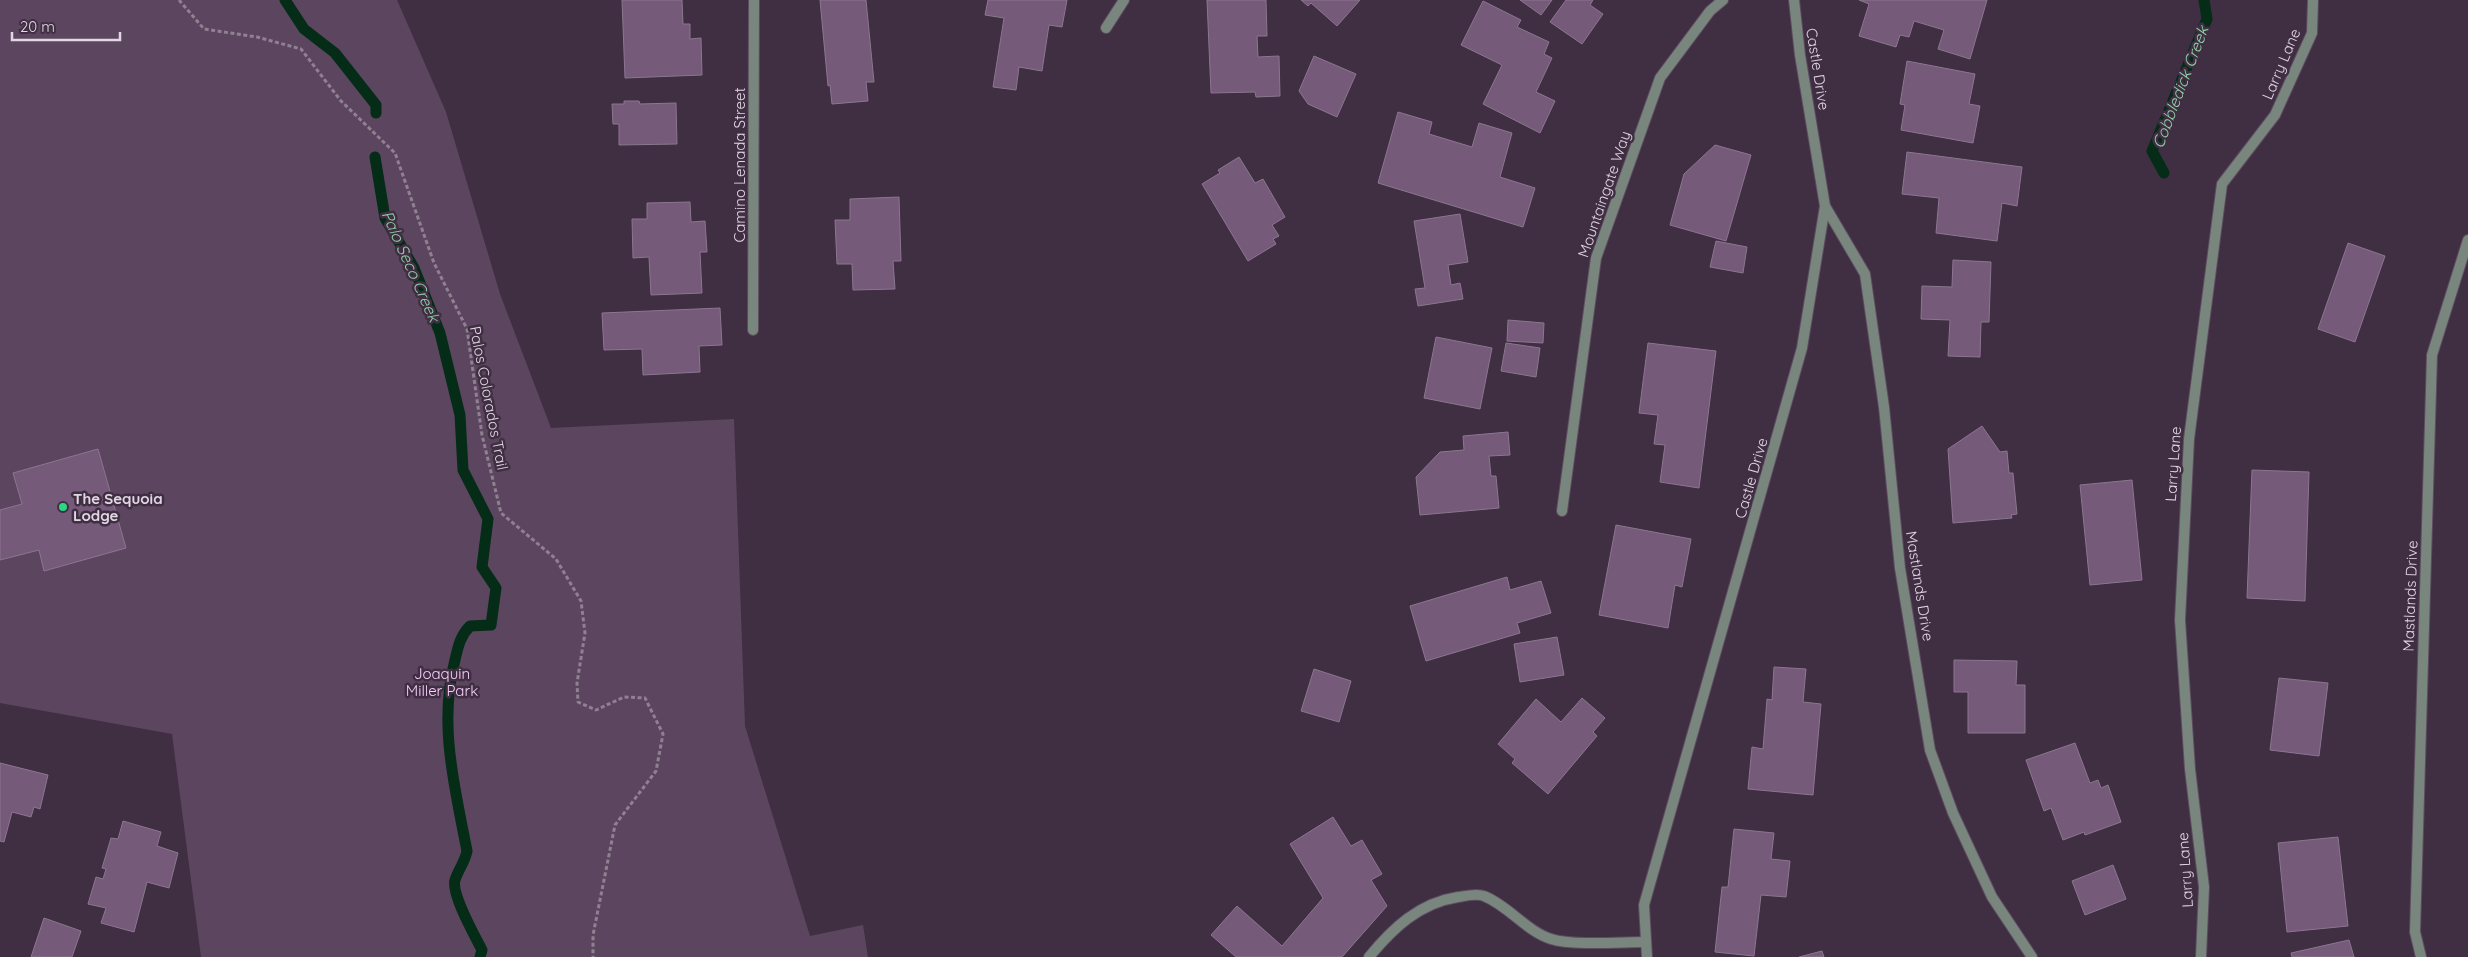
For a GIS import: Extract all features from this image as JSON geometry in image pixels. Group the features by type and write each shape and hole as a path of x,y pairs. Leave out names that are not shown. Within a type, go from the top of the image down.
{"street":[{"name":"Camino Lenada Street","path":"753,330 754,0"},
{"path":"1106,28 1124,0"},
{"name":"Mountaingate Way","path":"1562,511 1596,258 1660,78 1710,11 1723,0"},
{"name":"Castle Drive","path":"1647,957 1644,905 1802,348 1825,206 1800,55 1794,0"},
{"name":"Larry Lane","path":"2201,957 2204,887 2190,769 2180,620 2189,439 2222,184 2275,116 2312,33 2313,0"},
{"name":"Mastlands Drive","path":"1825,206 1865,274 1884,407 1900,568 1930,750 1953,813 1992,897 2032,957"},
{"name":"Mastlands Drive","path":"2421,957 2415,932 2432,355 2468,240"},
{"path":"1369,957 1401,922 1438,902 1464,896 1483,895 1529,927 1551,939 1588,942 1646,942"}],"path":[{"name":"Palos Colorados Trail","path":"179,0 204,29 257,37 301,49 341,101 395,153 434,263 467,329 482,435 502,513 556,559 581,602 585,633 576,683 578,702 596,710 624,696 645,698 664,734 656,771 614,826 593,935 593,957"}],"green space":[{"name":"Joaquin Miller Park","path":"0,0 397,0 446,112 500,294 551,428 734,419 745,726 810,936 863,925 868,957 201,957 172,734 0,703"}],"building":[{"path":"622,0 682,0 683,24 690,24 690,39 701,38 702,75 625,78"},
{"path":"820,0 866,0 874,82 866,82 868,101 832,104 830,85 828,86"},
{"path":"988,0 1067,0 1062,27 1049,25 1042,71 1019,67 1016,90 993,87 1004,18 985,15"},
{"path":"1207,0 1266,0 1267,36 1257,36 1258,57 1279,56 1280,96 1256,97 1255,92 1211,93"},
{"path":"1301,0 1360,0 1337,26 1311,3 1308,6"},
{"path":"1520,0 1552,0 1541,15"},
{"path":"1566,0 1593,0 1590,5 1603,14 1582,44 1550,22"},
{"path":"1859,0 1987,0 1970,59 1938,49 1944,30 1914,21 1909,37 1900,35 1896,47 1859,36 1869,4"},
{"path":"1483,1 1521,20 1517,27 1549,42 1544,54 1552,58 1536,92 1555,101 1540,133 1483,104 1502,65 1461,45"},
{"path":"1314,56 1356,74 1337,117 1308,104 1299,91"},
{"path":"1907,61 1975,74 1969,104 1980,106 1973,143 1901,130 1905,105 1900,104"},
{"path":"624,101 639,101 640,104 676,103 677,144 619,145 619,124 613,124 612,104 624,104"},
{"path":"1398,112 1432,122 1429,134 1472,147 1479,123 1512,133 1500,177 1535,188 1523,227 1378,183"},
{"path":"1715,145 1751,155 1726,241 1670,225 1684,174"},
{"path":"1907,152 2022,167 2017,206 2002,203 1997,241 1936,233 1939,198 1902,194"},
{"path":"1239,157 1255,183 1263,179 1285,217 1272,225 1279,236 1273,239 1276,244 1248,261 1202,184 1220,173 1218,170"},
{"path":"899,197 901,261 893,261 895,289 853,290 852,264 837,264 835,220 850,220 850,199"},
{"path":"690,202 691,222 705,221 707,252 700,252 702,293 651,295 649,257 633,258 632,219 647,219 647,203"},
{"path":"1460,214 1468,262 1448,265 1451,285 1460,283 1463,299 1418,306 1415,289 1425,288 1414,221"},
{"path":"1716,241 1747,247 1743,273 1710,267"},
{"path":"2348,243 2385,256 2355,342 2318,329"},
{"path":"1953,260 1991,262 1989,322 1981,322 1980,357 1948,356 1950,320 1921,319 1922,286 1952,287"},
{"path":"720,308 722,345 699,346 700,372 643,375 642,349 604,350 602,313"},
{"path":"1508,320 1544,323 1543,343 1507,341"},
{"path":"1436,337 1492,348 1480,409 1424,398"},
{"path":"1506,343 1540,348 1536,377 1501,371"},
{"path":"1648,343 1716,351 1699,488 1660,482 1665,445 1654,444 1658,415 1639,413"},
{"path":"1982,426 2000,452 2007,451 2009,473 2013,473 2017,514 2011,515 2012,518 1953,523 1948,449"},
{"path":"1508,432 1510,455 1489,456 1491,476 1496,476 1499,508 1420,515 1416,477 1440,452 1464,450 1463,436"},
{"name":"The Sequoia Lodge","path":"98,449 126,548 44,571 39,550 0,560 0,510 22,504 13,473"},
{"path":"2252,470 2309,472 2305,601 2247,598"},
{"path":"2132,480 2142,580 2090,585 2080,485"},
{"path":"1616,525 1691,539 1682,587 1675,585 1668,628 1599,615"},
{"path":"1507,577 1510,590 1541,581 1551,613 1517,623 1520,633 1426,661 1410,606"},
{"path":"1557,637 1564,675 1520,682 1514,644"},
{"path":"1954,660 2017,661 2016,685 2025,685 2025,733 1968,733 1968,692 1954,692"},
{"path":"1774,667 1806,669 1803,702 1821,704 1813,795 1748,789 1752,747 1763,749 1767,699 1772,700"},
{"path":"1314,669 1351,681 1339,722 1301,711"},
{"path":"2279,678 2328,683 2319,756 2270,750"},
{"path":"1582,698 1605,718 1593,732 1597,736 1548,794 1512,763 1515,759 1498,744 1536,699 1561,722"},
{"path":"2075,743 2090,783 2098,780 2101,788 2108,785 2121,822 2085,835 2084,832 2063,840 2051,808 2044,811 2026,760"},
{"path":"0,763 48,775 40,809 34,807 31,817 12,812 4,842 0,841"},
{"path":"1333,817 1351,846 1362,840 1382,874 1371,880 1387,906 1342,957 1236,957 1211,935 1237,906 1282,946 1323,898 1290,844"},
{"path":"123,821 161,832 157,846 178,853 169,888 147,882 134,932 101,923 106,908 88,904 96,877 103,879 106,869 102,868 111,838 118,839"},
{"path":"1734,829 1774,833 1771,859 1790,861 1786,897 1761,895 1754,956 1715,952 1722,887 1728,887"},
{"path":"2338,837 2348,926 2287,932 2278,843"},
{"path":"2113,865 2126,899 2085,915 2072,881"},
{"path":"44,918 81,931 72,957 31,957"},
{"path":"2349,940 2354,957 2292,957 2291,953"},
{"path":"1822,951 1824,957 1799,957"}],"waterway":[{"name":"Palo Seco Creek","path":"285,0 304,29 335,53 376,105 376,113"},
{"name":"Cobbledick Creek","path":"2164,173 2152,151 2207,19 2204,0"},
{"name":"Palo Seco Creek","path":"375,157 385,218 414,268 440,333 460,415 463,470 488,519 482,567 496,588 491,625 470,626 462,638 457,651 450,684 448,708 448,732 453,780 467,851 455,880 455,886 464,915 482,950 480,957"}],"place":[{"name":"The Sequoia Lodge","path":"63,507"}]}
